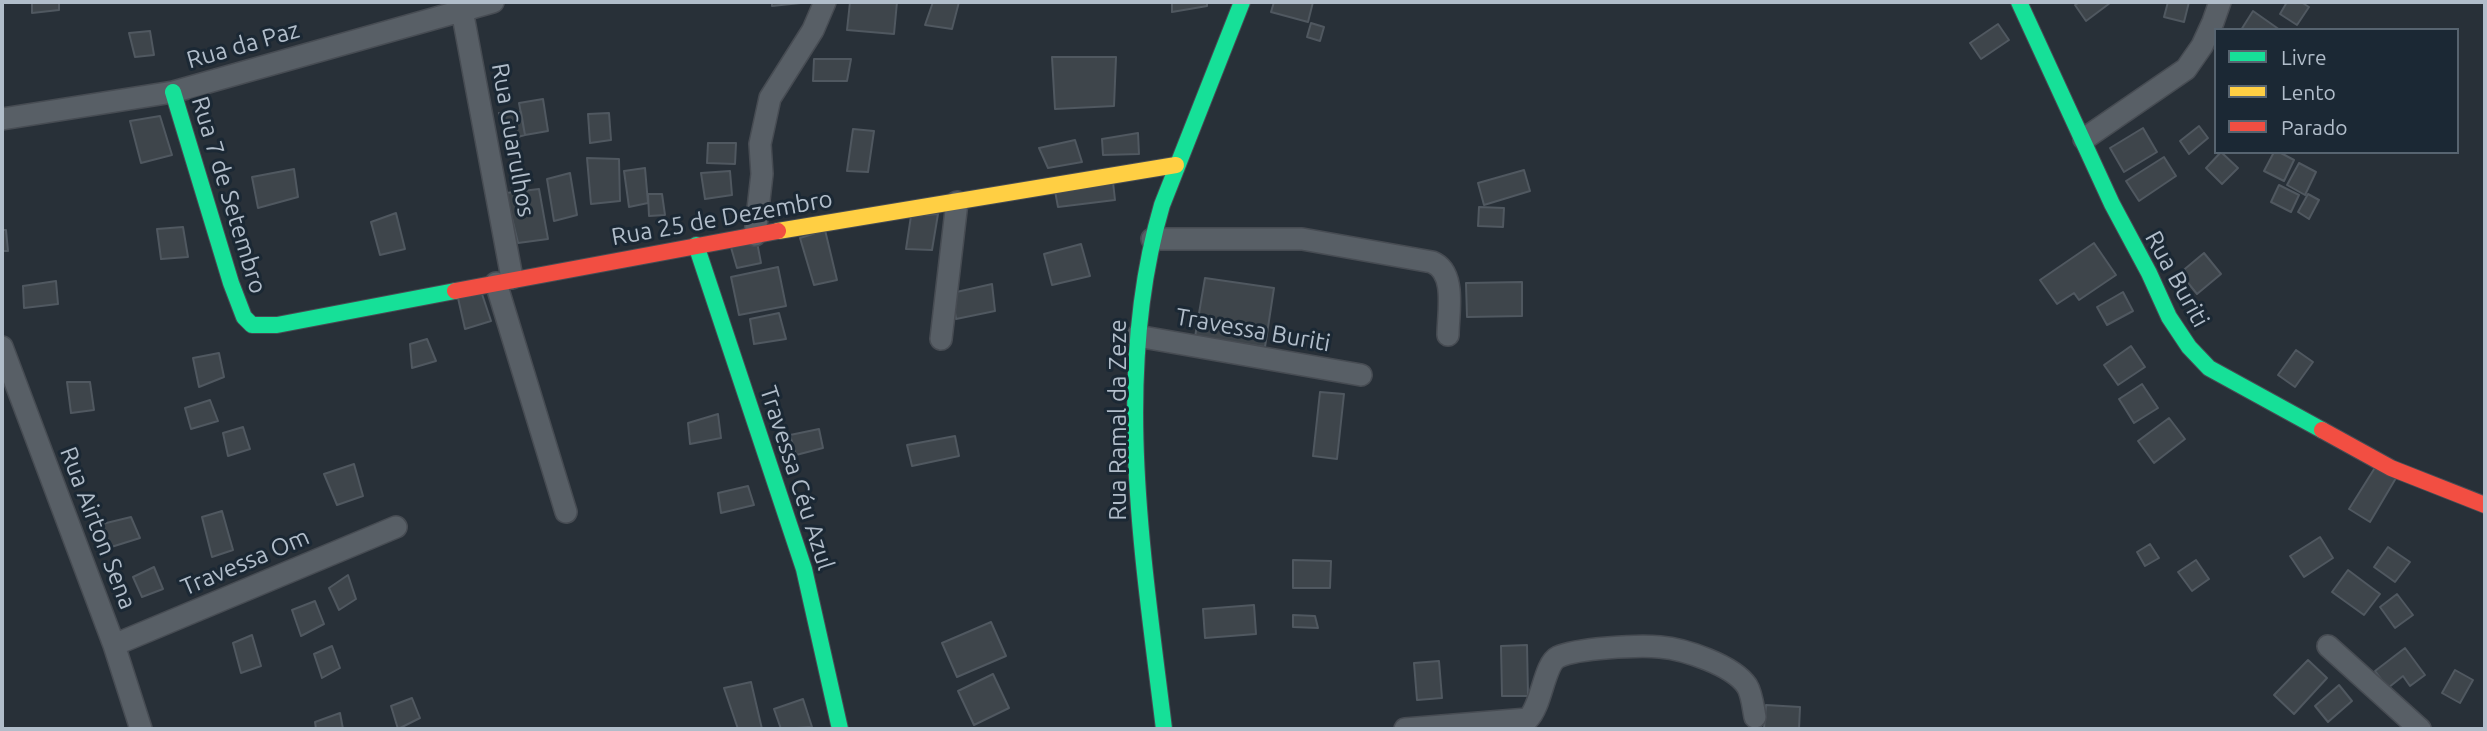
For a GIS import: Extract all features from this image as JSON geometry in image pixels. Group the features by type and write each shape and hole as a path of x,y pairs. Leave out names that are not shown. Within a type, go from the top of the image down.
{"street":[{"name":"Rua da Paz","path":"2,118 173,92 449,9 493,2"},
{"path":"755,235 762,174 760,144 769,98 808,39 825,2"},
{"name":"Rua Ramal da Zeze","path":"1164,729 1136,481 1137,336 1152,239 1176,164 1242,2"},
{"name":"Rua Buriti","path":"2018,2 2112,204 2169,317 2189,347 2209,368 2391,468 2485,505"},
{"path":"2084,139 2186,69 2206,38 2220,2"},
{"name":"Rua Guarulhos","path":"449,9 504,281 566,512"},
{"name":"Rua 7 de Setembro","path":"173,92 231,283 244,317 252,325 277,325"},
{"name":"Rua 25 de Dezembro","path":"277,325 696,245 1176,164"},
{"path":"941,340 957,202"},
{"path":"1152,239 1302,239 1433,262 1439,265 1448,278 1448,335"},
{"name":"Travessa Céu Azul","path":"696,245 804,569 839,729"},
{"name":"Travessa Buriti","path":"1137,336 1361,375"},
{"name":"Rua Airton Sena","path":"2,347 114,645 141,729"},
{"name":"Travessa Om","path":"114,645 396,527"},
{"path":"1405,729 1528,719 1537,707 1551,665 1558,657 1575,652 1661,646 1728,669 1748,687 1755,717"},
{"path":"2328,646 2420,729"}],"building":[{"path":"32,2 59,2 59,10 32,13"},
{"path":"772,2 810,2 772,6"},
{"path":"850,2 897,2 894,34 847,30"},
{"path":"933,2 959,2 952,29 925,25"},
{"path":"1172,2 1207,2 1207,6 1172,12"},
{"path":"1274,2 1313,2 1308,22 1271,12"},
{"path":"2080,2 2110,3 2086,21 2075,5"},
{"path":"2168,2 2189,2 2184,22 2164,17"},
{"path":"2287,2 2301,2 2309,7 2297,25 2280,14"},
{"path":"2253,11 2277,28 2242,28"},
{"path":"1311,23 1324,27 1320,41 1307,37"},
{"path":"1998,24 2009,40 1981,59 1970,43"},
{"path":"150,31 154,55 135,57 129,33"},
{"path":"1052,57 1116,57 1114,106 1055,109"},
{"path":"814,59 851,59 847,81 813,81"},
{"path":"543,99 548,131 525,135 519,103"},
{"path":"521,112 525,135 507,140 499,113"},
{"path":"609,113 611,140 590,143 588,114"},
{"path":"160,116 172,155 141,163 130,121"},
{"path":"2199,126 2208,138 2189,154 2180,141"},
{"path":"2143,128 2157,152 2124,172 2110,148"},
{"path":"853,129 874,131 868,172 847,171"},
{"path":"1138,133 1139,154 1103,155 1102,139"},
{"path":"1075,140 1082,162 1048,168 1039,148"},
{"path":"708,143 736,143 735,164 707,163"},
{"path":"2219,154 2223,154 2238,168 2222,184 2206,168"},
{"path":"2273,154 2283,154 2294,160 2284,181 2264,171"},
{"path":"2164,157 2176,176 2139,201 2126,181"},
{"path":"587,158 619,159 620,201 591,204"},
{"path":"2299,163 2316,172 2305,195 2287,185"},
{"path":"645,168 648,203 629,207 624,171"},
{"path":"294,169 298,197 258,208 252,177"},
{"path":"1524,170 1530,191 1484,205 1478,183"},
{"path":"730,171 732,195 705,199 701,173"},
{"path":"570,173 577,215 554,221 547,179"},
{"path":"1113,182 1115,200 1058,207 1055,191"},
{"path":"2279,185 2299,195 2291,212 2271,202"},
{"path":"539,189 548,239 518,243 506,193"},
{"path":"648,194 662,194 665,215 649,216"},
{"path":"2308,194 2319,200 2309,219 2298,212"},
{"path":"1479,207 1504,208 1503,227 1478,226"},
{"path":"396,213 405,249 380,255 371,222"},
{"path":"938,214 932,250 906,249 911,216"},
{"path":"183,227 188,257 161,259 157,229"},
{"path":"2,230 6,230 8,251 2,251"},
{"path":"825,230 837,280 814,285 800,238"},
{"path":"757,242 761,263 737,268 730,244"},
{"path":"2094,243 2116,275 2079,300 2074,293 2057,304 2040,280"},
{"path":"1081,244 1090,276 1052,285 1044,254"},
{"path":"2204,253 2221,274 2197,294 2180,273"},
{"path":"778,267 786,306 739,315 731,277"},
{"path":"1205,278 1274,288 1265,347 1195,337"},
{"path":"56,281 58,304 24,308 23,286"},
{"path":"1522,282 1522,316 1467,317 1466,283"},
{"path":"992,284 995,311 956,319 952,293"},
{"path":"481,291 491,321 465,329 458,298"},
{"path":"2123,292 2133,311 2107,325 2097,307"},
{"path":"779,313 786,339 754,344 750,319"},
{"path":"427,339 436,361 412,368 410,344"},
{"path":"2131,346 2145,367 2118,385 2104,365"},
{"path":"2296,350 2313,362 2295,387 2278,375"},
{"path":"219,353 224,377 199,387 193,358"},
{"path":"67,382 90,382 94,410 71,413"},
{"path":"2142,384 2158,408 2134,423 2119,399"},
{"path":"1320,392 1344,394 1337,459 1313,456"},
{"path":"210,400 218,421 191,429 185,408"},
{"path":"718,414 721,438 690,444 688,423"},
{"path":"2169,418 2185,439 2154,463 2138,441"},
{"path":"243,427 250,449 228,456 223,433"},
{"path":"819,429 823,448 796,455 790,435"},
{"path":"955,436 959,456 912,466 907,445"},
{"path":"354,464 363,496 337,505 324,474"},
{"path":"2376,466 2396,478 2370,522 2349,509"},
{"path":"748,486 754,505 721,513 718,493"},
{"path":"222,511 233,550 212,557 202,517"},
{"path":"131,517 140,538 108,548 98,525"},
{"path":"2320,537 2333,558 2304,577 2290,556"},
{"path":"2150,544 2159,558 2145,566 2137,552"},
{"path":"2388,547 2410,562 2395,582 2374,567"},
{"path":"1293,560 1331,561 1330,588 1293,588"},
{"path":"2196,560 2209,579 2192,591 2178,572"},
{"path":"154,567 163,589 142,597 133,577"},
{"path":"2348,570 2380,594 2364,615 2332,592"},
{"path":"348,575 356,599 339,610 329,588"},
{"path":"2397,594 2413,615 2395,628 2380,607"},
{"path":"315,601 324,624 301,636 292,610"},
{"path":"1254,605 1256,634 1205,638 1203,609"},
{"path":"1293,615 1315,616 1318,628 1293,627"},
{"path":"991,622 1006,656 957,677 942,643"},
{"path":"252,635 261,666 241,673 233,643"},
{"path":"1527,645 1528,696 1502,696 1501,646"},
{"path":"332,646 340,668 322,678 314,654"},
{"path":"2405,648 2425,675 2410,686 2403,676 2388,688 2375,671"},
{"path":"2308,660 2327,678 2294,714 2274,695"},
{"path":"1439,661 1442,698 1417,700 1414,663"},
{"path":"2455,670 2473,680 2460,703 2442,693"},
{"path":"993,674 1009,708 974,725 958,691"},
{"path":"751,682 762,729 738,729 724,688"},
{"path":"2339,685 2352,701 2328,722 2315,706"},
{"path":"412,698 420,718 398,729 391,706"},
{"path":"803,699 812,727 781,729 774,709"},
{"path":"1766,705 1800,707 1799,729 1764,728"},
{"path":"340,713 343,729 316,729 315,722"}],"traffic: fast":[{"path":"1164,729 1136,466 1138,334 1147,269 1162,205 1242,2"},
{"path":"2019,2 2112,204 2169,317 2189,347 2209,368 2322,430"},
{"path":"173,92 231,283 244,317 252,325 277,325 455,291"},
{"path":"696,245 804,569 840,729"}],"traffic: slow":[{"path":"778,231 1176,165"}],"traffic: jam":[{"path":"455,291 778,231"},
{"path":"2322,430 2391,468 2485,505"}]}
